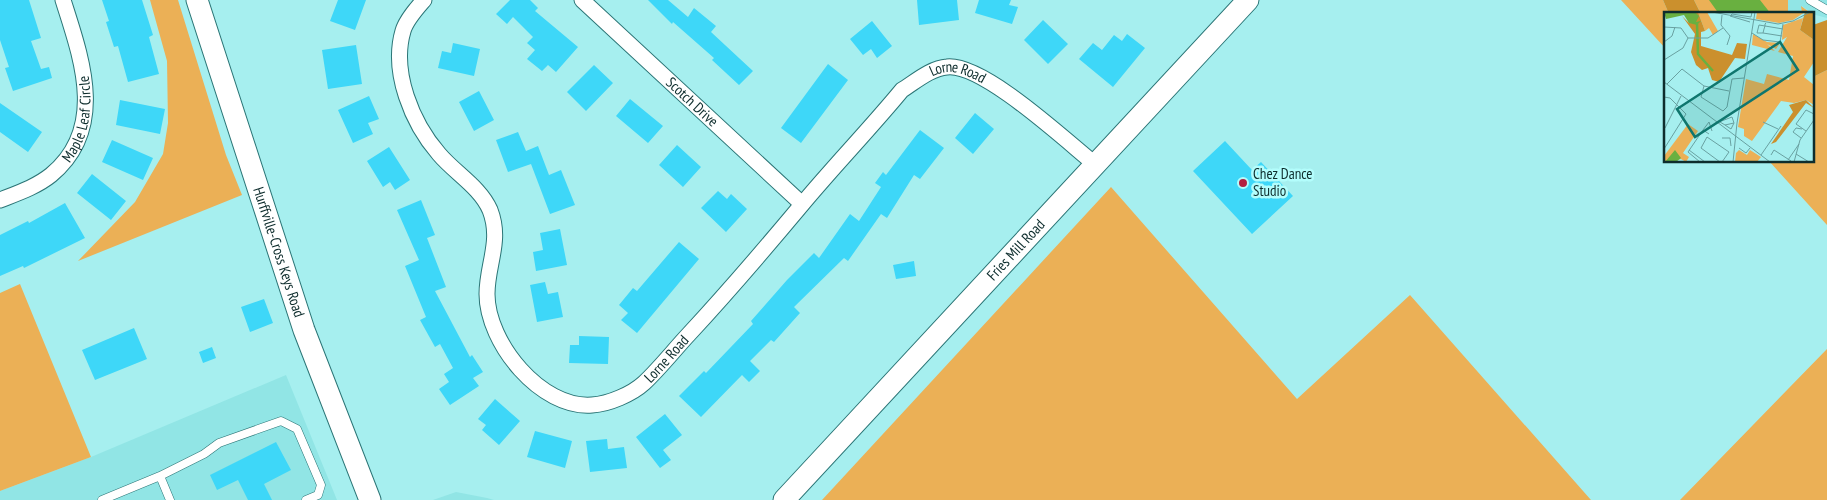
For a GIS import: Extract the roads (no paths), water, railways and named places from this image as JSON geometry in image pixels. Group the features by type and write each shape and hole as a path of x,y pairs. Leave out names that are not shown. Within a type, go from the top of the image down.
{"main road":[{"name":"Hurffville-Cross Keys Road","path":"197,0 304,330 370,500"},
{"name":"Fries Mill Road","path":"784,500 1248,0"}],"street":[{"name":"Maple Leaf Circle","path":"0,200 28,189 53,174 69,154 80,133 86,104 85,76 63,0"},
{"name":"Lorne Road","path":"424,0 403,29 399,50 403,86 422,134 455,172 476,189 491,213 496,226 487,294 491,318 500,341 516,365 536,385 557,397 574,403 592,406 616,399 643,384 735,285 802,204 902,90 926,75 947,67 969,71 997,85 1096,165"},
{"name":"Scotch Drive","path":"582,0 802,204"}],"lane":[{"path":"1810,0 1827,10"},
{"path":"102,500 160,476 204,454 219,443 281,421 297,429 321,485 318,495 306,500"},
{"path":"160,476 170,500"}],"place":[{"name":"Chez Dance Studio","path":"1243,183"}]}
